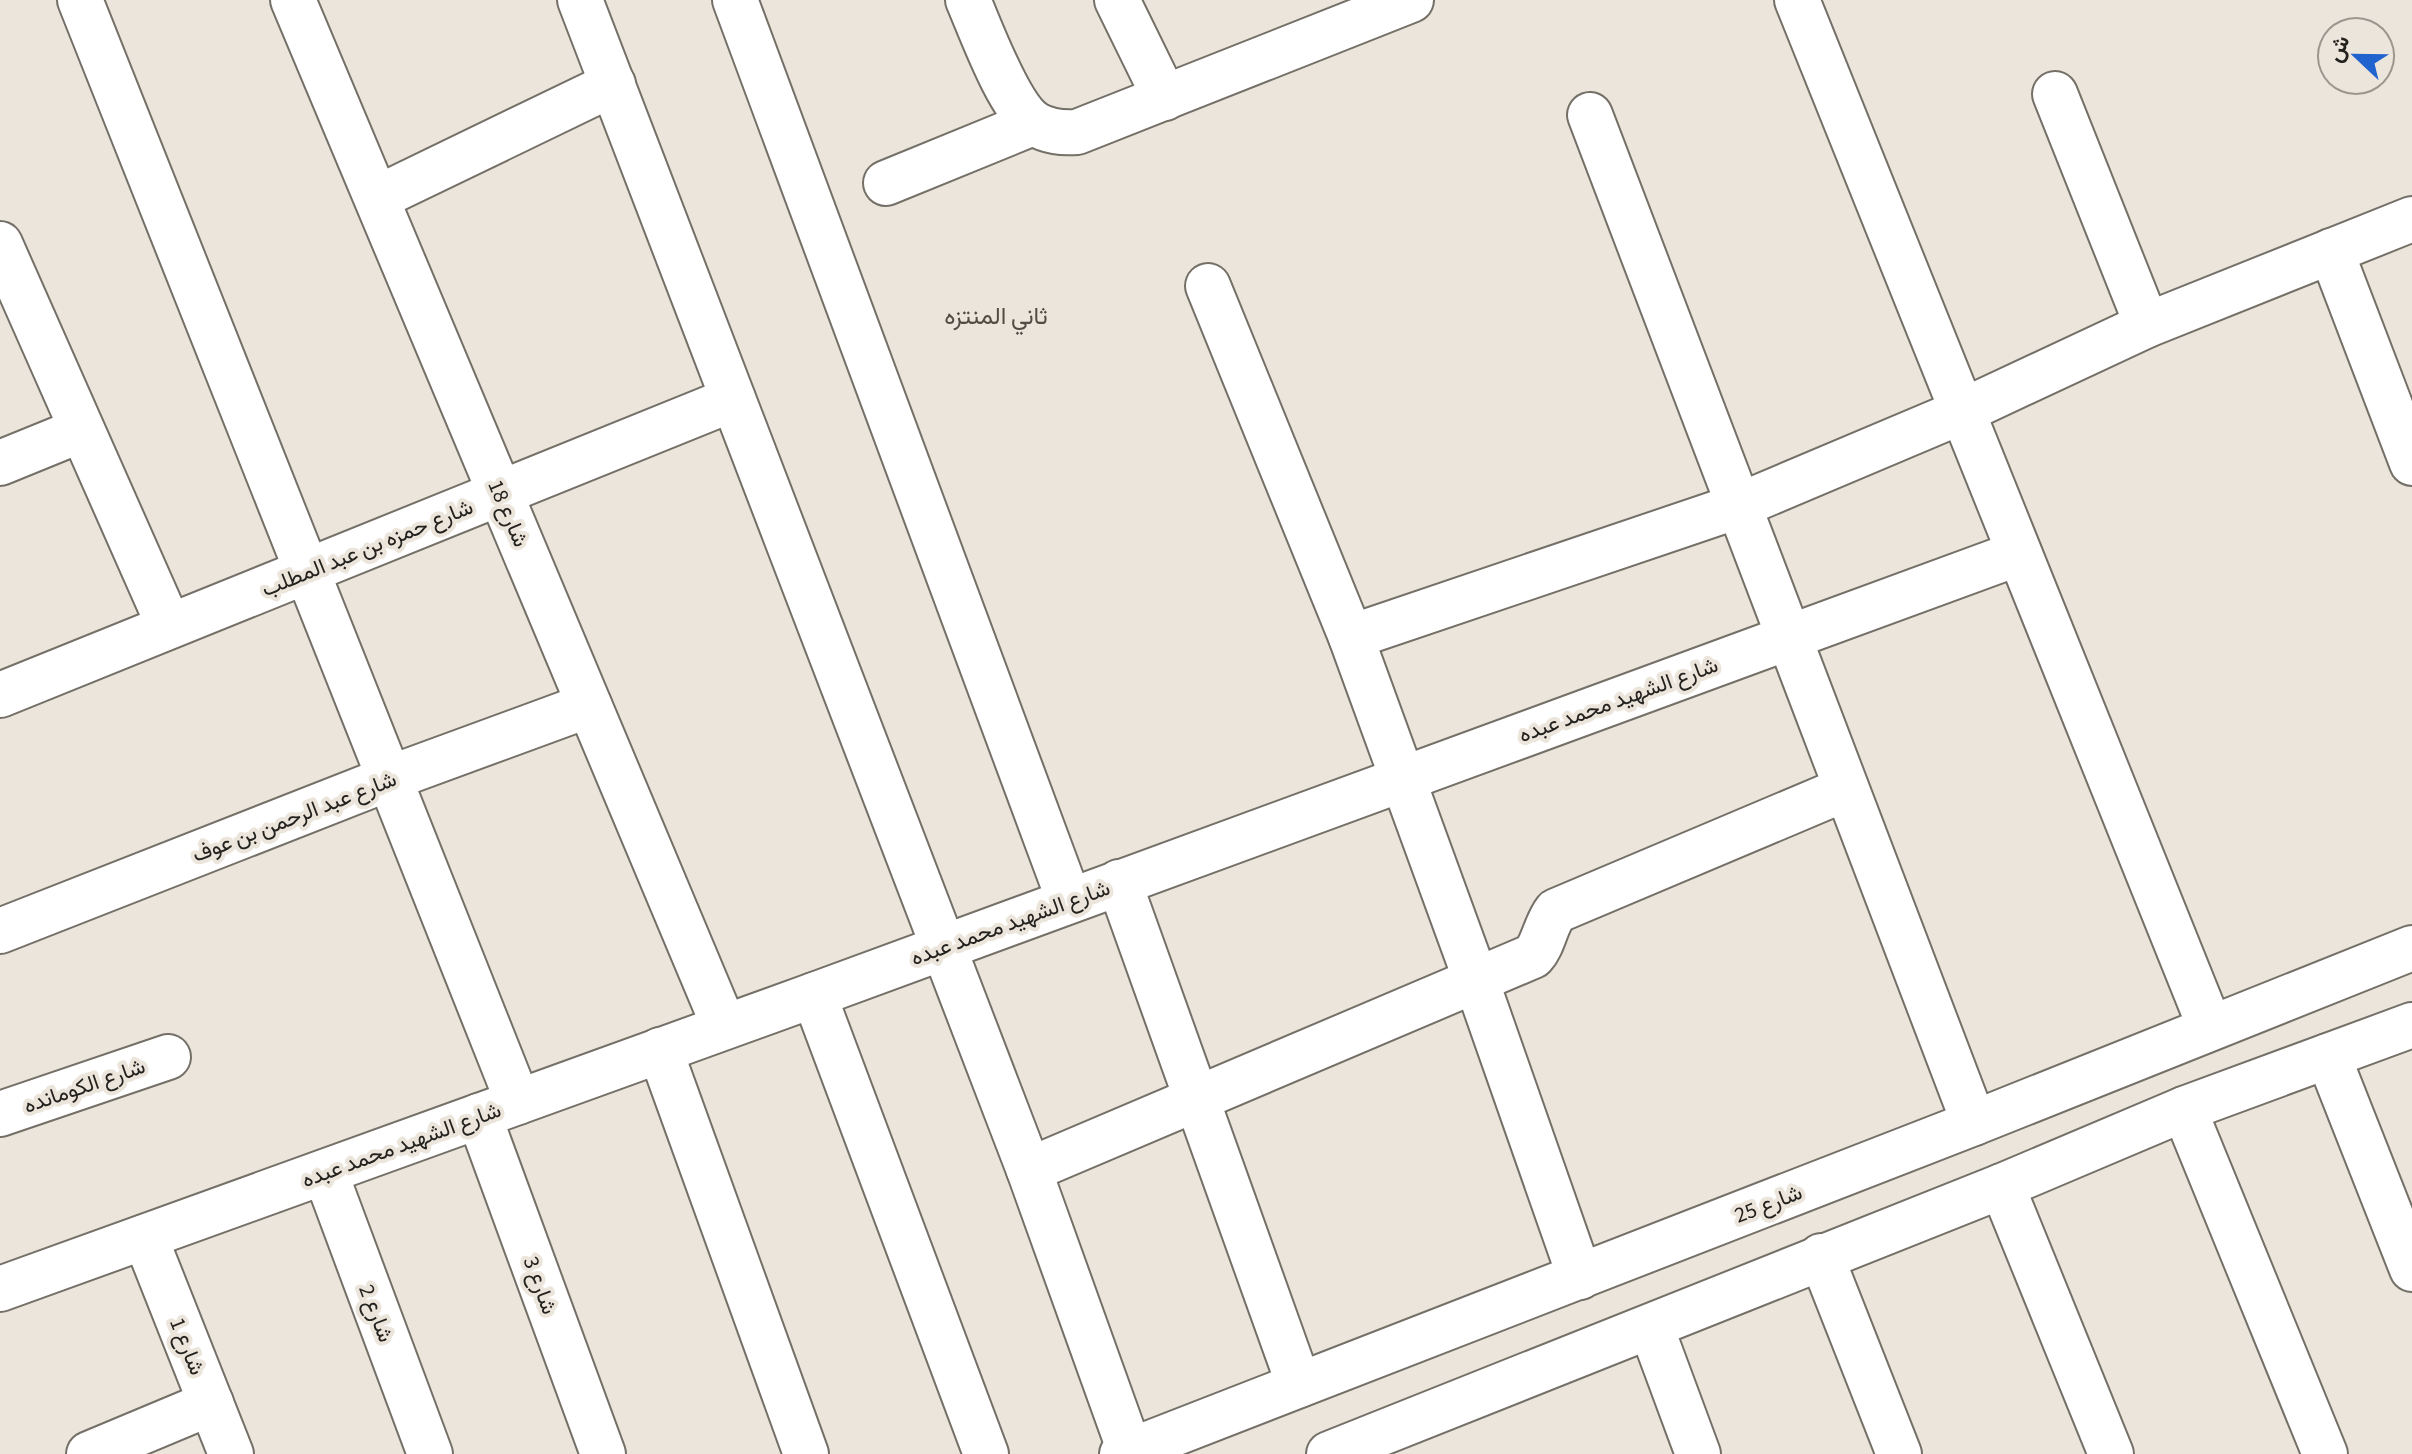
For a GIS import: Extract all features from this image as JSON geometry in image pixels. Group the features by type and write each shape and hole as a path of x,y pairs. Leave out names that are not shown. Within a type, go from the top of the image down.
{"street":[{"name":"شارع 3","path":"80,0 390,778 499,1109 603,1454"},
{"name":"شارع 18","path":"293,0 724,1026"},
{"path":"580,0 1029,1170 1128,1453"},
{"path":"735,0 1069,900"},
{"path":"968,0 1013,99 1033,123 1058,133 1077,132 1411,0"},
{"path":"1117,0 1165,98"},
{"path":"1797,0 2210,1027"},
{"path":"377,198 613,84"},
{"path":"2055,94 2147,325"},
{"path":"1590,115 1974,1123"},
{"path":"886,183 1033,123"},
{"path":"1351,637 1738,506 1963,411 2147,325 2412,219"},
{"path":"0,244 169,626"},
{"path":"2331,251 2412,463"},
{"path":"1208,286 1351,637 1580,1277"},
{"name":"شارع حمزه بن عبد المطلب","path":"0,695 733,399"},
{"path":"0,463 81,430"},
{"name":"شارع الشهيد محمد عبده","path":"0,1289 814,995 2019,553"},
{"name":"شارع عبد الرحمن بن عوف","path":"0,931 390,778 589,705"},
{"path":"1029,1170 1533,956 1556,911 1845,789"},
{"path":"1119,882 1299,1385"},
{"name":"شارع 25","path":"1128,1453 1974,1123 2412,948"},
{"path":"814,995 986,1454"},
{"path":"1329,1454 2002,1186 2184,1109 2412,1025"},
{"path":"660,1050 806,1454"},
{"path":"2328,1056 2412,1269"},
{"name":"شارع الكومانده","path":"0,1114 168,1057"},
{"path":"2184,1109 2325,1454"},
{"name":"شارع 2","path":"325,1172 430,1454"},
{"path":"2002,1186 2111,1454"},
{"name":"شارع 1","path":"145,1237 231,1454"},
{"path":"1821,1256 1899,1454"},
{"path":"1651,1327 1698,1454"},
{"path":"89,1454 211,1403"}],"district":[{"name":"ثاني المنتزه","path":"996,316"}]}
